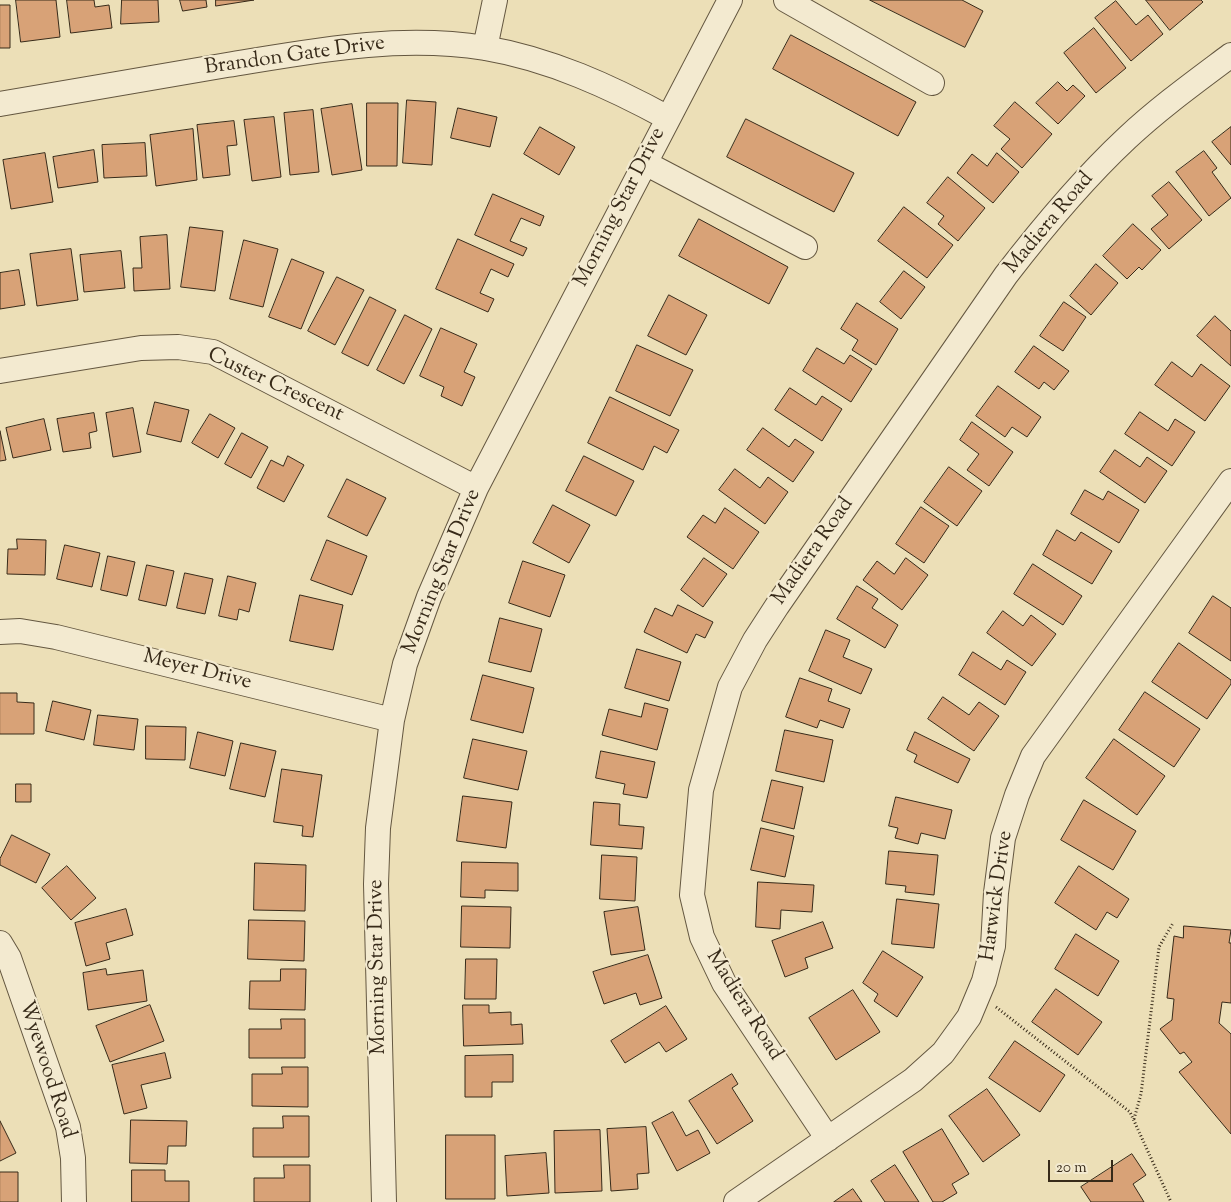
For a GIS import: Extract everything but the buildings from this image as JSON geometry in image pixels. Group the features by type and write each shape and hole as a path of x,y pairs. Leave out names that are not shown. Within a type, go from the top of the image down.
{"street":[{"path":"485,48 495,0"},
{"name":"Morning Star Drive","path":"384,1202 376,884 382,789 392,720 405,664 428,597 476,488 730,0"},
{"path":"786,0 932,83"},
{"name":"Brandon Gate Drive","path":"0,104 342,46 408,42 485,48 544,63 628,96 668,118"},
{"name":"Madiera Road","path":"828,1139 724,982 702,937 692,895 701,790 730,687 777,606 1006,276 1045,225 1126,139 1165,105 1231,55"},
{"path":"645,162 805,247"},
{"name":"Custer Crescent","path":"0,371 141,348 178,347 213,352 476,488"},
{"name":"Harwick Drive","path":"736,1202 913,1080 943,1054 968,1017 984,981 993,946 996,893 1003,838 1017,795 1034,756 1231,481"},
{"name":"Meyer Drive","path":"0,632 20,631 56,636 392,720"},
{"name":"Wyewood Road","path":"0,943 9,958 68,1126 73,1158 74,1202"}],"path":[{"path":"1134,1120 1141,1094 1159,947 1173,923"},
{"path":"977,998 1001,1010 1130,1112 1171,1202"}]}
